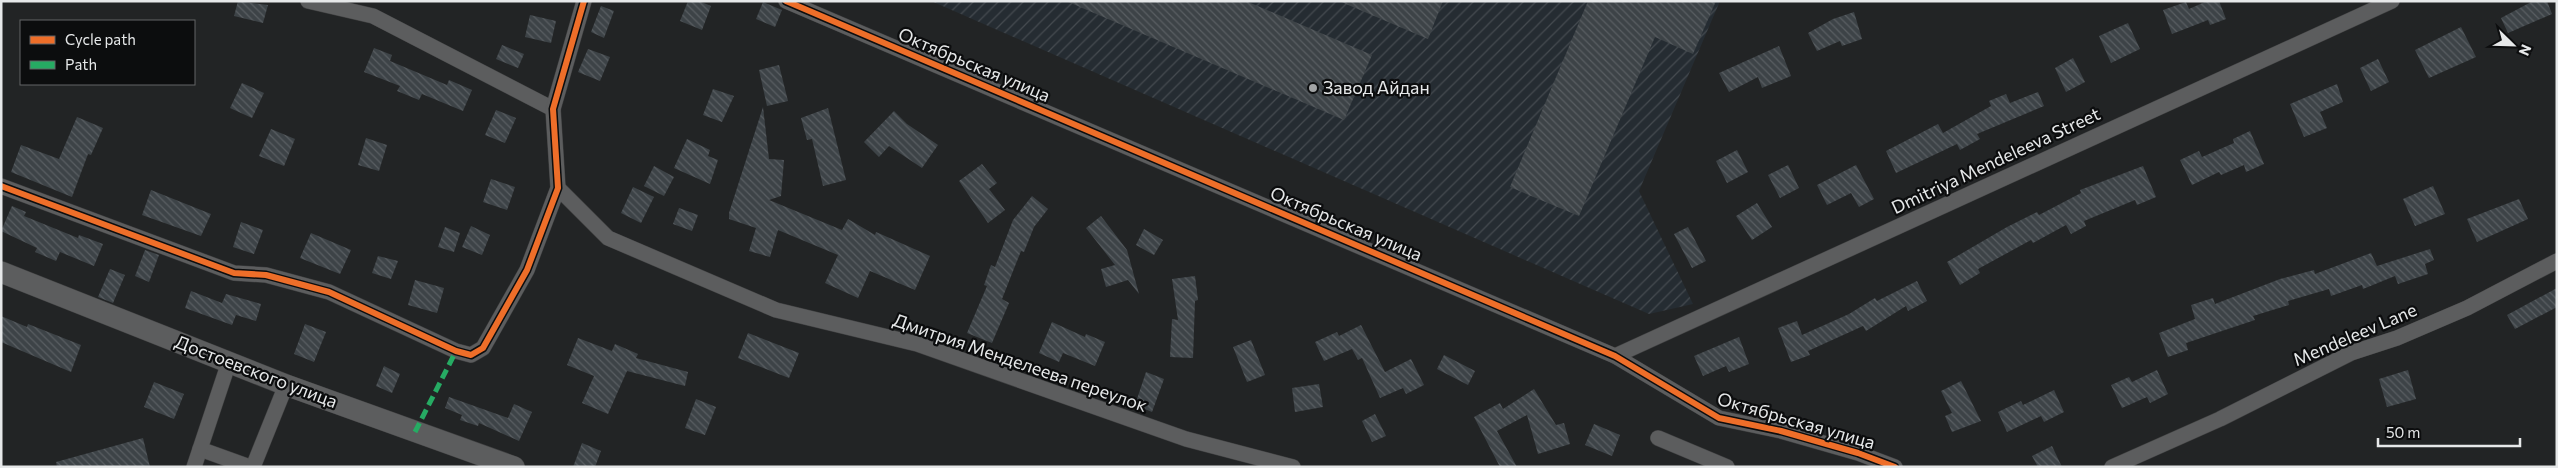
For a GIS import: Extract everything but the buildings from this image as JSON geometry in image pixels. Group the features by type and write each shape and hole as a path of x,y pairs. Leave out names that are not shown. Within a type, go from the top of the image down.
{"street":[{"path":"308,1 373,16 553,109"},
{"path":"1,186 234,273 266,275 329,292 456,351 471,354 483,348 527,270 558,188 553,109 584,1"},
{"name":"Октябрьская улица","path":"786,1 1615,356 1719,418 1781,431 1858,453 1895,467"},
{"name":"Dmitriya Mendeleeva Street","path":"1615,356 2392,1"},
{"name":"Дмитрия Менделеева переулок","path":"558,188 608,238 776,310 917,344 1186,439 1293,467"},
{"name":"Mendeleev Lane","path":"2112,467 2220,419 2350,353 2398,338 2467,308 2557,262"},
{"name":"Достоевского улица","path":"1,272 286,384 514,467"},
{"path":"194,467 229,362"},
{"path":"200,449 251,467 286,384"},
{"path":"1658,438 1727,467"}],"shaded area":[{"name":"Завод Айдан","path":"931,1 1720,1 1639,191 1693,304 1649,314"}],"marked path":[{"path":"415,432 456,351"}],"cycle path":[{"path":"1,186 234,273 266,275 329,292 456,351 471,355 483,348 527,270 558,188 553,109 584,1"},
{"path":"786,1 1615,356 1719,418 1781,431 1858,453 1895,467"}],"place":[{"name":"Завод Айдан","path":"1313,88"}]}
